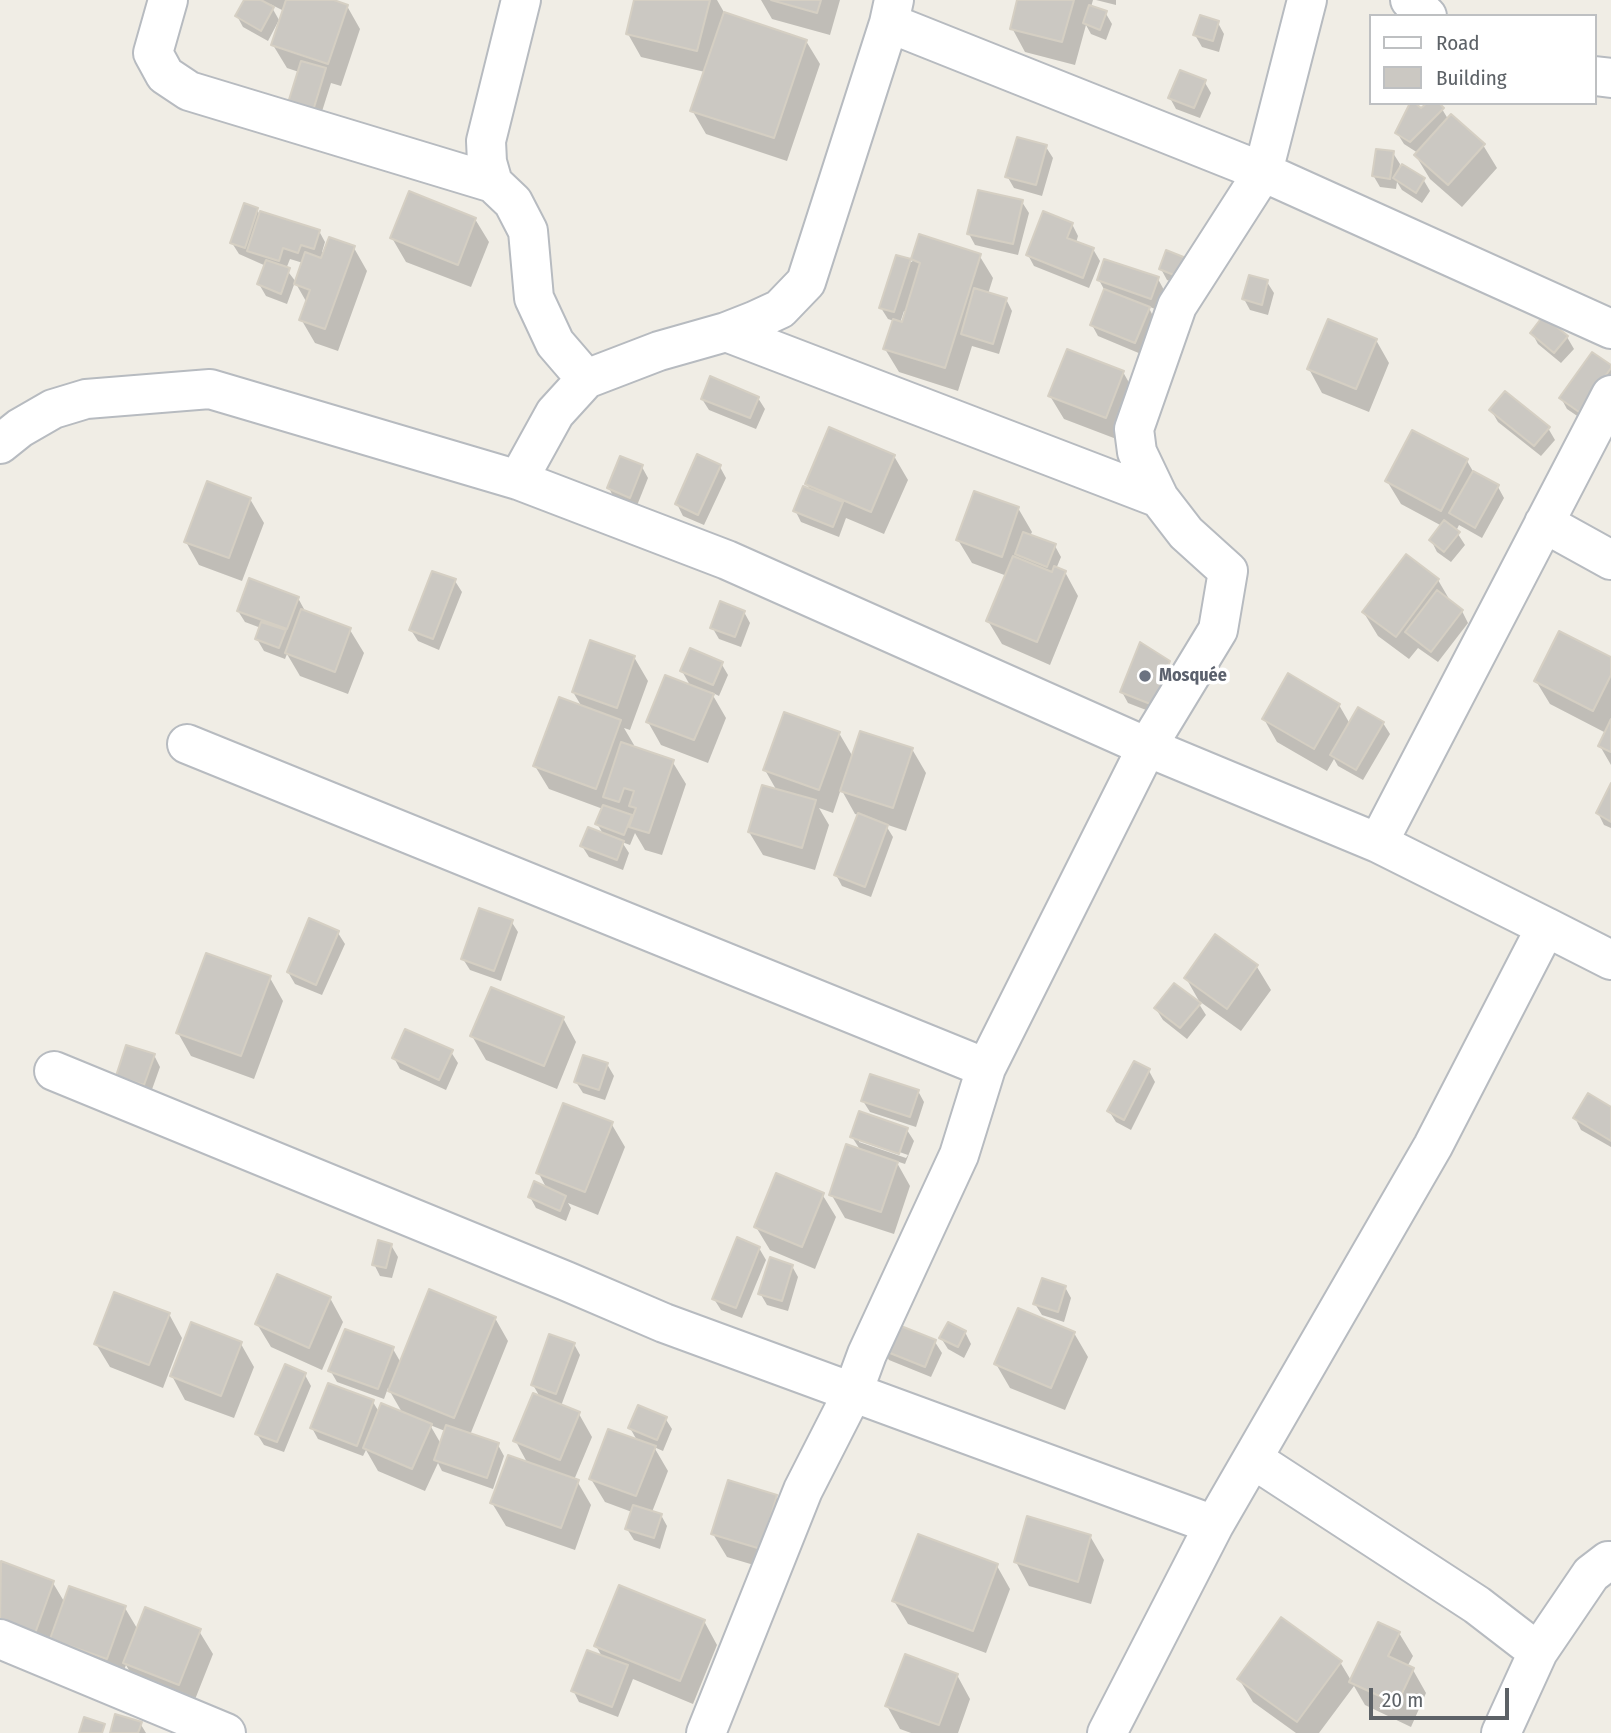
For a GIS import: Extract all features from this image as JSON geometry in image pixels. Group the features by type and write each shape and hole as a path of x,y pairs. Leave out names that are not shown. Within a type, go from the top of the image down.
{"street":[{"path":"168,0 153,53 165,75 189,91 494,183"},
{"path":"521,0 486,141 487,162 494,183 513,202 528,232 534,298 555,344 586,379"},
{"path":"706,1733 803,1490 853,1392 867,1354 959,1155 986,1068 1147,747 1218,630 1228,571 1186,533 1159,498 1137,452 1134,429 1177,306 1263,172 1307,0"},
{"path":"1410,0 1425,14"},
{"path":"518,480 555,413 586,379 659,351 726,332 780,309 806,282 891,11 1263,172 1611,329"},
{"path":"726,332 1159,498"},
{"path":"0,444 20,428 53,409 86,399 210,389 518,480 727,559 1147,747 1378,843 1611,960"},
{"path":"1378,843 1611,395"},
{"path":"1544,523 1611,560"},
{"path":"187,744 986,1068"},
{"path":"1107,1733 1214,1525 1433,1146 1546,927"},
{"path":"54,1071 664,1323 1214,1525"},
{"path":"1253,1459 1477,1605 1538,1652"},
{"path":"1501,1733 1538,1652 1591,1574 1608,1561 1611,1562"},
{"path":"0,1639 226,1733"}],"building":[{"path":"244,0 261,0 274,7 261,31 235,16"},
{"path":"286,0 334,0 348,5 328,64 271,45"},
{"path":"634,0 710,0 697,51 626,34"},
{"path":"771,0 821,0 817,13"},
{"path":"1017,0 1074,0 1062,42 1010,29"},
{"path":"1089,5 1107,11 1100,30 1083,23"},
{"path":"724,12 807,40 774,138 690,111"},
{"path":"1200,15 1219,21 1213,41 1193,35"},
{"path":"301,61 326,68 312,114 287,106"},
{"path":"1180,70 1206,80 1194,108 1168,98"},
{"path":"1409,105 1421,108 1425,105 1441,105 1444,108 1410,142 1395,133"},
{"path":"1451,114 1485,144 1448,185 1414,155"},
{"path":"1017,137 1047,145 1036,185 1005,177"},
{"path":"1376,149 1394,151 1390,179 1372,176"},
{"path":"1402,164 1425,178 1416,193 1393,178"},
{"path":"978,190 1023,200 1013,244 967,234"},
{"path":"409,191 476,218 458,265 390,238"},
{"path":"244,203 258,208 245,248 230,243"},
{"path":"260,211 320,230 314,249 301,245 298,253 283,248 279,261 247,251"},
{"path":"1043,211 1073,223 1067,238 1094,248 1083,278 1026,255"},
{"path":"919,234 981,254 945,368 883,349 893,319 902,322 920,263 911,259"},
{"path":"329,237 355,246 325,329 299,320 310,290 294,284 305,252 321,258"},
{"path":"1166,250 1186,258 1179,277 1159,269"},
{"path":"896,255 911,259 894,312 879,308"},
{"path":"1104,259 1159,277 1151,299 1097,280"},
{"path":"266,260 290,268 281,294 257,284"},
{"path":"1249,275 1268,280 1262,305 1242,299"},
{"path":"974,288 1007,298 993,344 961,334"},
{"path":"1104,289 1150,307 1135,343 1090,325"},
{"path":"1543,316 1568,336 1554,353 1530,333"},
{"path":"1328,319 1377,339 1356,389 1307,369"},
{"path":"1067,349 1124,371 1106,418 1048,396"},
{"path":"1592,352 1611,365 1611,368 1579,412 1559,398"},
{"path":"710,376 759,397 750,418 701,399"},
{"path":"1505,391 1550,427 1534,446 1489,410"},
{"path":"829,427 895,455 871,512 805,484"},
{"path":"1412,430 1468,459 1441,511 1385,481"},
{"path":"697,454 721,465 698,515 675,504"},
{"path":"620,456 643,465 630,498 607,488"},
{"path":"1473,471 1499,485 1475,528 1449,513"},
{"path":"207,481 251,498 229,558 184,542"},
{"path":"803,486 843,502 833,527 793,511"},
{"path":"974,491 1019,507 1002,557 956,540"},
{"path":"1444,520 1460,532 1444,552 1429,540"},
{"path":"1023,532 1056,544 1047,567 1015,554"},
{"path":"1406,554 1439,579 1396,637 1362,612"},
{"path":"1013,556 1052,572 1054,566 1066,571 1037,642 986,621"},
{"path":"432,571 456,579 433,639 409,630"},
{"path":"249,578 299,597 287,629 237,611"},
{"path":"1437,590 1463,610 1431,652 1405,632"},
{"path":"720,601 745,611 735,637 710,628"},
{"path":"301,609 351,628 335,672 285,653"},
{"path":"261,622 286,630 279,648 255,639"},
{"path":"1559,631 1611,657 1611,675 1593,711 1534,681"},
{"path":"590,640 635,656 617,708 572,692"},
{"name":"Mosquée","path":"1140,642 1170,661 1153,705 1120,692"},
{"path":"690,648 723,662 713,685 680,671"},
{"path":"1288,673 1340,704 1314,749 1262,719"},
{"path":"665,675 714,694 694,740 646,722"},
{"path":"559,697 621,720 596,789 533,766"},
{"path":"1358,707 1384,722 1356,770 1330,755"},
{"path":"784,712 840,732 819,790 763,770"},
{"path":"1611,719 1611,752 1598,746"},
{"path":"860,731 913,748 893,808 840,791"},
{"path":"621,742 674,760 649,833 629,827 636,808 629,806 634,791 624,788 619,802 603,797"},
{"path":"1611,783 1611,822 1596,813"},
{"path":"762,785 816,800 802,848 748,832"},
{"path":"603,805 632,815 624,835 595,824"},
{"path":"858,813 888,825 865,887 834,875"},
{"path":"588,827 624,841 617,860 580,846"},
{"path":"479,908 513,920 494,971 461,959"},
{"path":"309,918 339,931 316,985 287,972"},
{"path":"1215,934 1258,965 1227,1009 1184,978"},
{"path":"206,953 271,976 241,1056 176,1033"},
{"path":"1174,983 1201,1003 1180,1028 1154,1008"},
{"path":"491,987 564,1017 544,1066 470,1036"},
{"path":"405,1029 453,1050 439,1080 392,1058"},
{"path":"126,1045 155,1054 144,1085 116,1076"},
{"path":"583,1055 608,1063 599,1090 574,1082"},
{"path":"1134,1061 1150,1069 1124,1120 1107,1111"},
{"path":"870,1074 919,1090 910,1117 861,1101"},
{"path":"1588,1093 1611,1107 1611,1141 1573,1118"},
{"path":"563,1103 613,1122 585,1192 536,1173"},
{"path":"859,1111 908,1128 899,1154 850,1137"},
{"path":"846,1144 898,1162 881,1212 829,1195"},
{"path":"776,1173 824,1193 802,1247 754,1227"},
{"path":"534,1181 566,1196 560,1211 528,1197"},
{"path":"737,1237 760,1247 736,1308 712,1299"},
{"path":"378,1240 392,1244 386,1268 372,1265"},
{"path":"770,1257 793,1265 782,1301 758,1294"},
{"path":"277,1274 331,1297 309,1348 255,1324"},
{"path":"1042,1278 1066,1286 1058,1312 1033,1304"},
{"path":"429,1289 496,1317 454,1418 388,1391"},
{"path":"114,1292 170,1313 149,1365 94,1344"},
{"path":"1018,1308 1075,1332 1051,1388 994,1364"},
{"path":"191,1322 242,1342 221,1396 170,1376"},
{"path":"891,1322 936,1340 925,1367 880,1349"},
{"path":"948,1322 966,1331 958,1347 939,1338"},
{"path":"345,1329 394,1347 378,1389 328,1371"},
{"path":"549,1334 575,1343 556,1394 531,1385"},
{"path":"285,1364 306,1373 277,1442 255,1434"},
{"path":"328,1383 374,1400 357,1446 310,1428"},
{"path":"533,1393 580,1412 560,1460 513,1441"},
{"path":"381,1403 432,1424 412,1469 363,1448"},
{"path":"638,1405 667,1417 657,1440 628,1428"},
{"path":"446,1425 499,1443 487,1478 434,1460"},
{"path":"608,1429 656,1446 636,1496 589,1479"},
{"path":"508,1455 579,1480 561,1528 490,1503"},
{"path":"728,1480 777,1495 761,1549 711,1534"},
{"path":"633,1505 662,1514 654,1538 625,1529"},
{"path":"1027,1516 1091,1535 1078,1582 1014,1562"},
{"path":"918,1534 998,1564 973,1631 892,1601"},
{"path":"1,1561 54,1581 33,1639 0,1626"},
{"path":"619,1585 705,1620 680,1681 594,1646"},
{"path":"69,1586 126,1606 107,1659 50,1639"},
{"path":"145,1607 201,1629 179,1685 123,1663"},
{"path":"1281,1617 1342,1661 1297,1722 1237,1679"},
{"path":"1378,1622 1400,1632 1388,1656 1414,1668 1397,1704 1349,1682"},
{"path":"587,1650 628,1665 612,1707 571,1691"},
{"path":"905,1654 958,1674 939,1725 885,1706"},
{"path":"115,1714 142,1722 138,1733 110,1733"},
{"path":"84,1717 105,1724 102,1733 79,1733"}],"place":[{"name":"Mosquée","path":"1145,676"}]}
